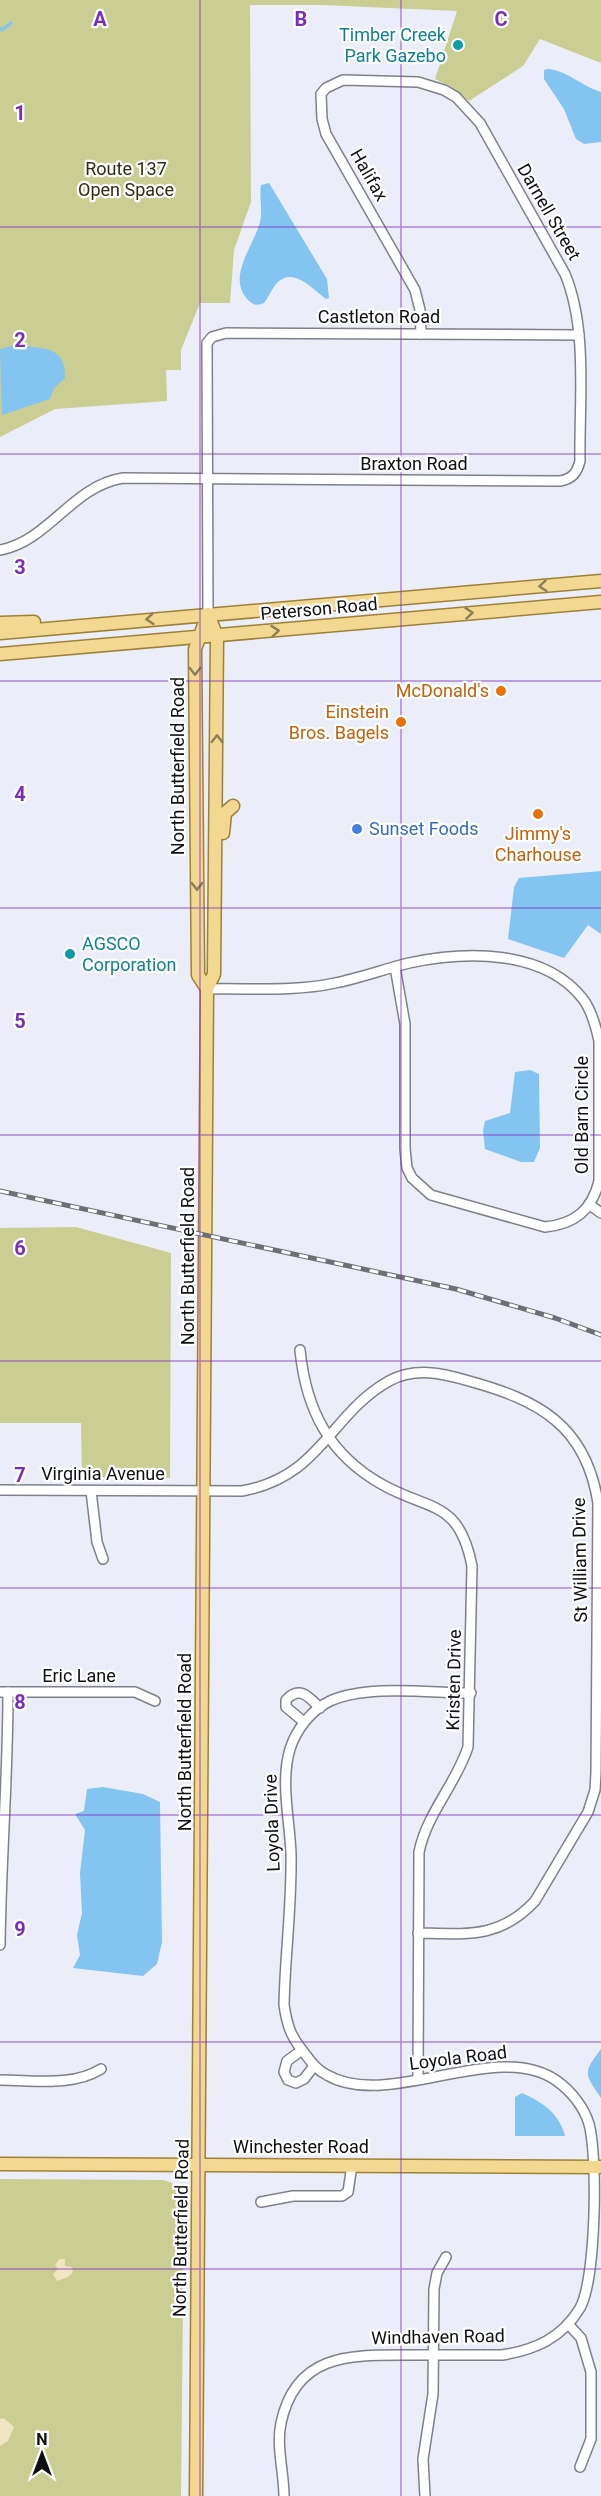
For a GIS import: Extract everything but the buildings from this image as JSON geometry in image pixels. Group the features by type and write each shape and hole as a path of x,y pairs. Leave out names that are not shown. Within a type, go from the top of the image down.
{"main road":[{"name":"Peterson Road","path":"0,633 601,581"},
{"name":"Peterson Road","path":"0,655 601,602"},
{"name":"North Butterfield Road","path":"196,2496 207,988 214,974 216,797 217,636 208,614"},
{"name":"North Butterfield Road","path":"207,988 198,975 195,649 208,614"},
{"name":"Peterson Road","path":"0,623 122,621"},
{"path":"196,827 216,797"},
{"path":"215,911 219,899 225,813 233,806"},
{"name":"Winchester Road","path":"0,2164 597,2167"}],"street":[{"name":"Halifax","path":"387,81 343,80 333,82 321,94 322,119 326,134 415,290 420,310 421,334"},
{"name":"Darnell Street","path":"387,81 418,82 431,85 444,90 468,107 480,123 566,274 576,298 579,335 579,430"},
{"name":"Castleton Road","path":"207,367 207,343 218,334 579,335"},
{"name":"North Butterfield Road","path":"207,367 208,614"},
{"name":"Braxton Road","path":"206,479 568,480 578,468 579,430"},
{"path":"0,550 31,537 76,499 99,484 123,478 206,479"},
{"name":"Old Barn Circle","path":"207,988 302,987 333,984 395,967 453,957 482,957 526,962 545,969 567,983 584,1000 594,1020 599,1041 599,1181 590,1205"},
{"path":"395,967 405,1024 405,1149 407,1168 412,1178 431,1195 545,1227 572,1221 590,1205 601,1214"},
{"name":"Kristen Drive","path":"300,1350 309,1401 329,1438 346,1459 369,1477 443,1511 464,1538 472,1566 470,1738 463,1763 422,1838 418,1933 418,2079"},
{"name":"St William Drive","path":"205,1491 242,1491 261,1488 307,1461 361,1402 391,1380 407,1374 442,1374 502,1390 543,1409 572,1437 589,1468 598,1503 597,1761 592,1804 536,1900 523,1914 508,1925 486,1932 418,1933"},
{"name":"Virginia Avenue","path":"0,1490 205,1491"},
{"path":"91,1491 97,1542 103,1559"},
{"path":"304,1722 286,1707 286,1700 292,1694 298,1691 306,1694 320,1708"},
{"path":"0,1945 2,1818 8,1781 4,1692"},
{"name":"Eric Lane","path":"4,1692 135,1692 156,1701"},
{"name":"Loyola Drive","path":"311,2063 291,2037 284,2005 291,1888 286,1771 290,1748 304,1722 320,1708 342,1697 369,1692 471,1693"},
{"path":"302,2050 287,2061 284,2072 288,2080 296,2083 304,2079 311,2063"},
{"name":"Loyola Road","path":"311,2063 333,2079 357,2084 510,2067 539,2072 555,2079 572,2095 586,2115 597,2167"},
{"path":"0,2080 74,2080 88,2077 101,2068"},
{"path":"261,2202 293,2196 342,2196 348,2192 351,2184 352,2165"},
{"name":"Windhaven Road","path":"284,2496 280,2426 292,2393 307,2375 322,2364 354,2355 502,2355 540,2346 568,2324 585,2297 591,2274 597,2167"},
{"path":"425,2496 423,2459 433,2394 434,2289 437,2273 446,2257"},
{"path":"568,2324 581,2338 591,2372 591,2439 580,2467"}],"green space":[{"name":"Route 137 Open Space","path":"0,0 601,0 601,63 540,39 523,66 469,101 435,79 457,11 322,5 250,5 251,202 234,250 230,303 200,303 181,350 181,370 166,370 167,401 55,409 0,437"},
{"path":"76,1227 171,1253 170,1478 82,1477 81,1423 0,1423 0,1228"},
{"path":"0,2179 162,2180 175,2185 182,2194 184,2204 181,2496 0,2496"}],"sand":[{"path":"59,2259 65,2259 65,2266 72,2267 73,2272 68,2277 57,2281 53,2274 58,2269 55,2265"},
{"path":"4,2418 14,2427 8,2441 0,2446 0,2419"}],"water":[{"path":"544,70 561,72 601,92 601,142 584,144 576,139 564,109 544,79"},
{"path":"269,183 327,279 329,298 326,299 303,281 290,277 283,278 277,283 262,304 252,303 242,291 241,272 261,217 261,185"},
{"path":"16,345 41,348 56,353 64,367 65,378 54,388 50,399 2,415 0,349"},
{"path":"601,871 601,934 588,925 564,958 508,939 514,887 519,878"},
{"path":"530,1070 539,1074 540,1148 534,1162 521,1162 485,1149 483,1130 485,1121 510,1113 515,1072"},
{"path":"103,1787 143,1794 160,1802 162,1942 157,1964 143,1976 73,1968 80,1955 77,1935 82,1913 80,1873 85,1830 75,1814 84,1811 87,1789"},
{"path":"601,2049 601,2098 591,2083 588,2073 591,2063"},
{"path":"522,2093 549,2109 559,2121 565,2136 515,2136 515,2097"}],"waterway":[{"path":"0,28 2,30 11,23"}],"railway":[{"path":"0,1191 456,1289 555,1318 601,1335"}],"place":[{"name":"Timber Creek Park Gazebo","path":"458,45"},
{"name":"McDonald's","path":"501,691"},
{"name":"Einstein Bros. Bagels","path":"401,722"},
{"name":"Jimmy's Charhouse","path":"538,814"},
{"name":"Sunset Foods","path":"357,829"},
{"name":"AGSCO Corporation","path":"70,954"}]}
